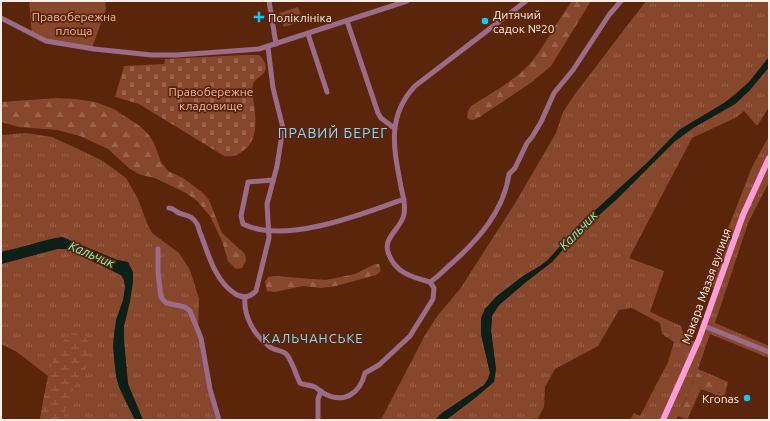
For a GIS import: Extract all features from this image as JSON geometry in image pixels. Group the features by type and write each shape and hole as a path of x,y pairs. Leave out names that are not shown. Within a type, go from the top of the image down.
{"main road":[{"name":"Макара Мазая вулиця","path":"663,420 704,326 743,215 769,158"}],"street":[{"path":"269,1 276,44"},
{"path":"1,18 46,42 102,50 177,56 252,50 268,47 407,1"},
{"path":"245,297 246,311 251,327 256,334 271,348 283,352 288,356 300,383 313,387 325,394 343,397 350,396 358,390 365,374 379,365 410,336 433,299 434,288 430,282 408,276 400,270 394,264 388,253 388,242 404,216 404,199 395,146 394,128 396,118 403,101 414,86 526,1"},
{"path":"430,282 471,245 488,224 505,191 509,174 515,168 527,143 539,126 554,92 575,66 609,15 621,1"},
{"path":"347,21 378,113 381,118 394,128"},
{"path":"308,34 327,92"},
{"path":"169,208 179,213 187,214 197,223 211,262 227,288 236,295 245,297 251,295 257,289 269,232 267,204 277,166 283,128 273,88 268,47"},
{"path":"273,180 248,182 241,218 245,226 260,231 269,232 293,231 323,224 404,199"},
{"path":"158,249 160,297 166,303 185,307 189,310 192,316 201,337 210,389 219,420"},
{"path":"704,326 769,352"},
{"path":"318,420 318,399 321,391"}],"green space":[{"name":"Правобережна площа","path":"29,1 105,1 106,9 92,48 70,46 32,35"},
{"path":"572,1 591,1 551,66 532,82 478,118 470,120 467,118 468,111 471,106 504,86 533,60"},
{"path":"646,1 769,1 769,57 749,82 724,103 679,130 648,162 576,228 548,260 523,276 497,296 485,309 481,334 490,373 484,385 442,413 435,420 380,420 425,335 438,315 460,289 514,205 556,133 563,112"},
{"path":"298,7 303,21 284,27 279,13"},
{"name":"Правобережне кладовище","path":"259,55 264,61 266,69 263,74 254,81 252,87 255,129 252,141 249,146 234,156 224,156 139,104 115,97 124,66 164,64 165,59"},
{"path":"769,67 769,107 757,126 744,111 737,117 692,138 629,258 664,271 650,312 681,326 685,338 696,342 662,420 630,420 634,413 640,416 668,362 674,342 662,334 660,323 632,308 619,310 598,346 555,369 545,387 544,407 537,420 534,418 533,420 446,420 493,382 496,369 491,331 492,316 499,305 552,262 572,239 617,199 674,142 693,128 735,104 750,90"},
{"path":"57,98 95,102 114,109 141,127 154,143 161,162 168,171 183,178 203,193 209,200 222,233 245,254 246,261 242,268 236,269 228,261 222,241 210,216 197,201 186,193 155,178 141,175 130,169 108,149 80,136 57,130 19,127 1,122 1,102"},
{"path":"26,133 52,137 103,161 126,178 138,199 152,233 179,253 190,270 199,299 198,332 217,420 143,420 128,384 124,326 130,301 128,262 117,260 62,237 1,252 1,135"},
{"path":"769,136 769,155 716,289 706,285 752,167"},
{"path":"769,161 769,182 748,223 715,323 769,346 769,358 710,334 698,369 728,382 724,398 701,389 687,420 678,416 676,420 665,420 744,216","holes":["697,373 704,374 724,383 720,393 705,387 699,388 680,411"]},
{"path":"57,249 67,249 121,275 124,281 124,296 113,339 114,353 116,375 119,386 135,420 40,420 48,376 17,352 1,344 1,264"},
{"path":"375,264 379,264 381,271 376,275 336,286 321,288 303,286 275,292 267,291 265,282 268,277 274,276 326,280 355,274"},
{"path":"73,333 81,334 88,341 89,358 85,370 70,396 63,420 40,420 46,385 54,359 65,339"},
{"path":"697,373 704,374 723,382 725,386 724,391 718,392 706,388 699,388 687,416 682,416 680,411"}],"water":[{"name":"Кальчик","path":"769,57 769,67 750,90 735,104 693,128 674,142 617,199 572,239 552,262 499,305 492,316 491,331 496,369 494,382 446,420 435,420 442,413 484,385 488,379 490,373 481,334 481,318 485,309 497,296 523,276 548,260 576,228 648,162 679,130 735,95 749,82"},
{"name":"Кальчик","path":"62,237 117,260 128,262 133,272 130,301 124,326 124,341 128,384 143,420 135,420 119,387 116,376 113,346 116,320 123,300 125,287 124,280 121,275 67,249 57,249 1,264 1,252"}],"place":[{"name":"Поліклініка","path":"259,17"},
{"name":"Дитячий садок №20","path":"485,21"},
{"name":"Kronas","path":"747,398"}],"district":[{"name":"ПРАВИЙ БЕРЕГ","path":"333,133"},
{"name":"КАЛЬЧАНСЬКЕ","path":"313,338"}]}
